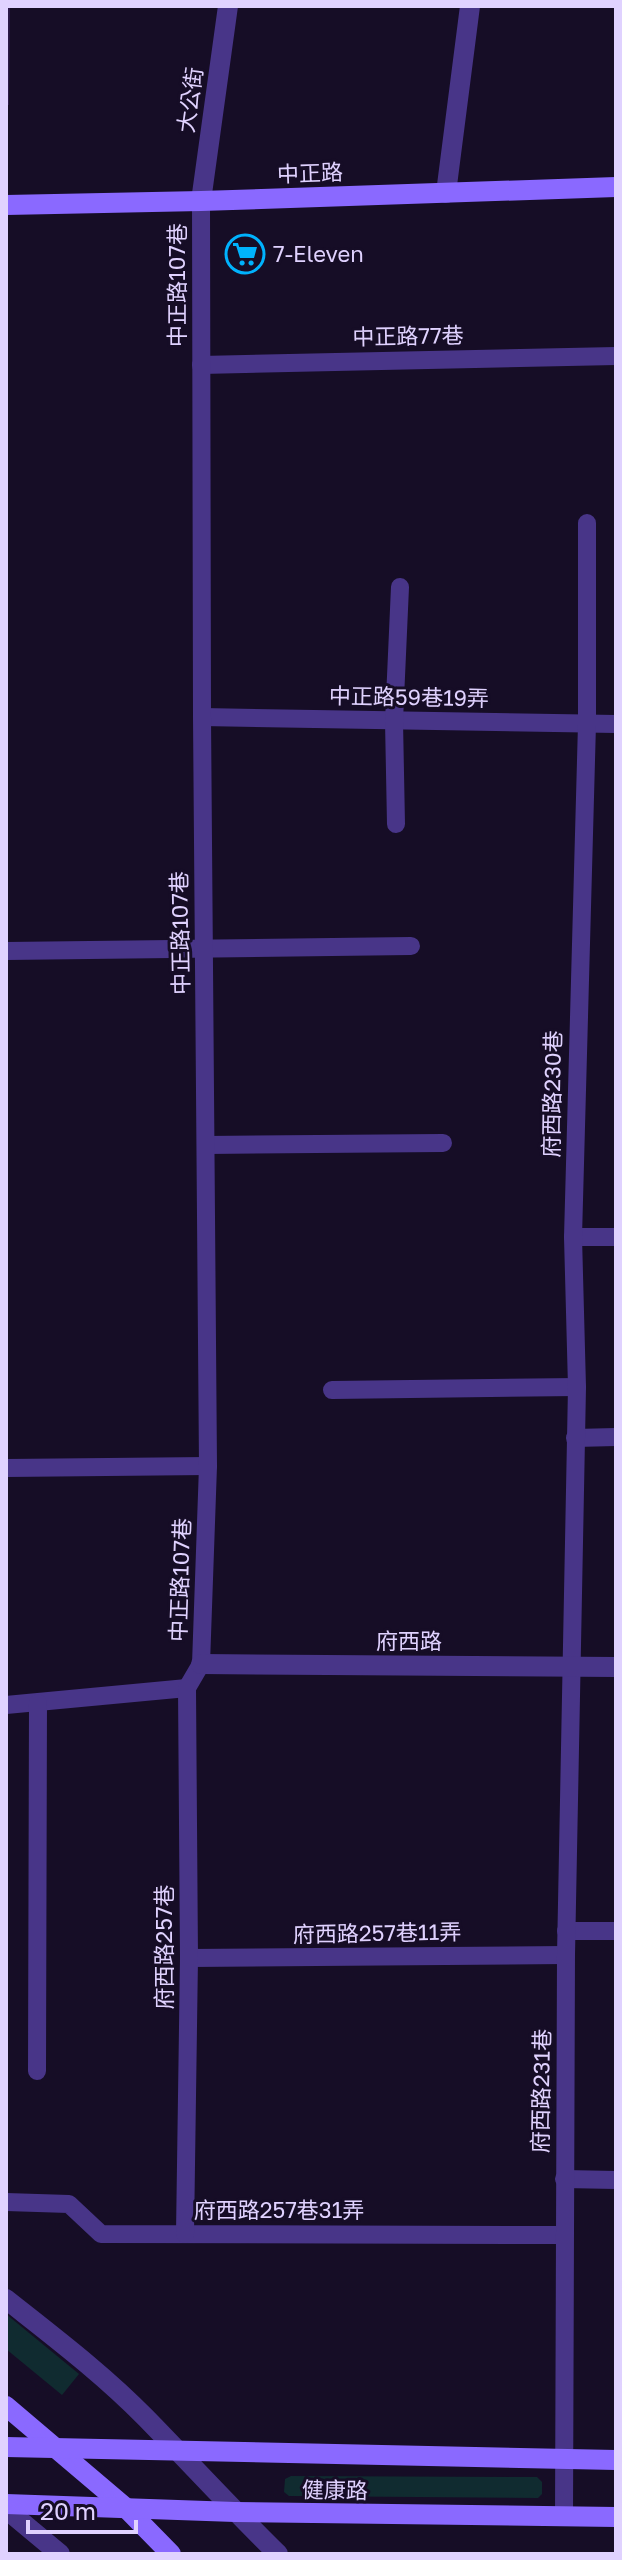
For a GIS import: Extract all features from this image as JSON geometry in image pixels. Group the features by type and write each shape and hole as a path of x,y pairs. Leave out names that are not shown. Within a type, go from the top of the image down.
{"street":[{"name":"大公街","path":"201,201 228,6"},
{"path":"446,193 470,6"},
{"name":"中正路","path":"6,205 616,187"},
{"name":"府西路","path":"201,1664 616,1667"},
{"path":"6,2299 96,2371 278,2554"},
{"path":"6,2406 125,2507 171,2554"},
{"name":"健康路","path":"6,2447 616,2460"},
{"path":"6,2507 60,2554"},
{"name":"健康路","path":"6,2507 616,2517"}],"lane":[{"name":"中正路107巷","path":"201,201 208,1466 201,1664"},
{"name":"中正路77巷","path":"201,365 616,356"},
{"name":"府西路230巷","path":"570,1667 577,1387 573,1237 587,724 587,523"},
{"path":"396,824 394,721 400,587"},
{"name":"中正路59巷19弄","path":"202,717 616,724"},
{"path":"6,951 411,946"},
{"path":"206,1145 443,1143"},
{"path":"573,1237 616,1237"},
{"path":"332,1390 577,1387"},
{"path":"575,1438 616,1437"},
{"path":"6,1468 208,1466"},
{"path":"6,1705 187,1688 201,1664"},
{"name":"府西路231巷","path":"564,2517 570,1667"},
{"name":"府西路257巷","path":"185,2234 189,1958 187,1688"},
{"path":"37,2071 38,1703"},
{"path":"566,1931 616,1931"},
{"name":"府西路257巷11弄","path":"189,1958 566,1955"},
{"path":"564,2179 616,2180"},
{"name":"府西路257巷31弄","path":"6,2202 69,2204 101,2234 564,2235"}],"green space":[{"path":"6,2314 79,2374 62,2395 6,2349"},
{"path":"291,2476 537,2477 542,2482 542,2494 538,2498 289,2496 284,2492 285,2479"}],"building":[{"path":"6,6 10,6 9,105 6,105"}],"place":[{"name":"7-Eleven","path":"245,254"}]}
